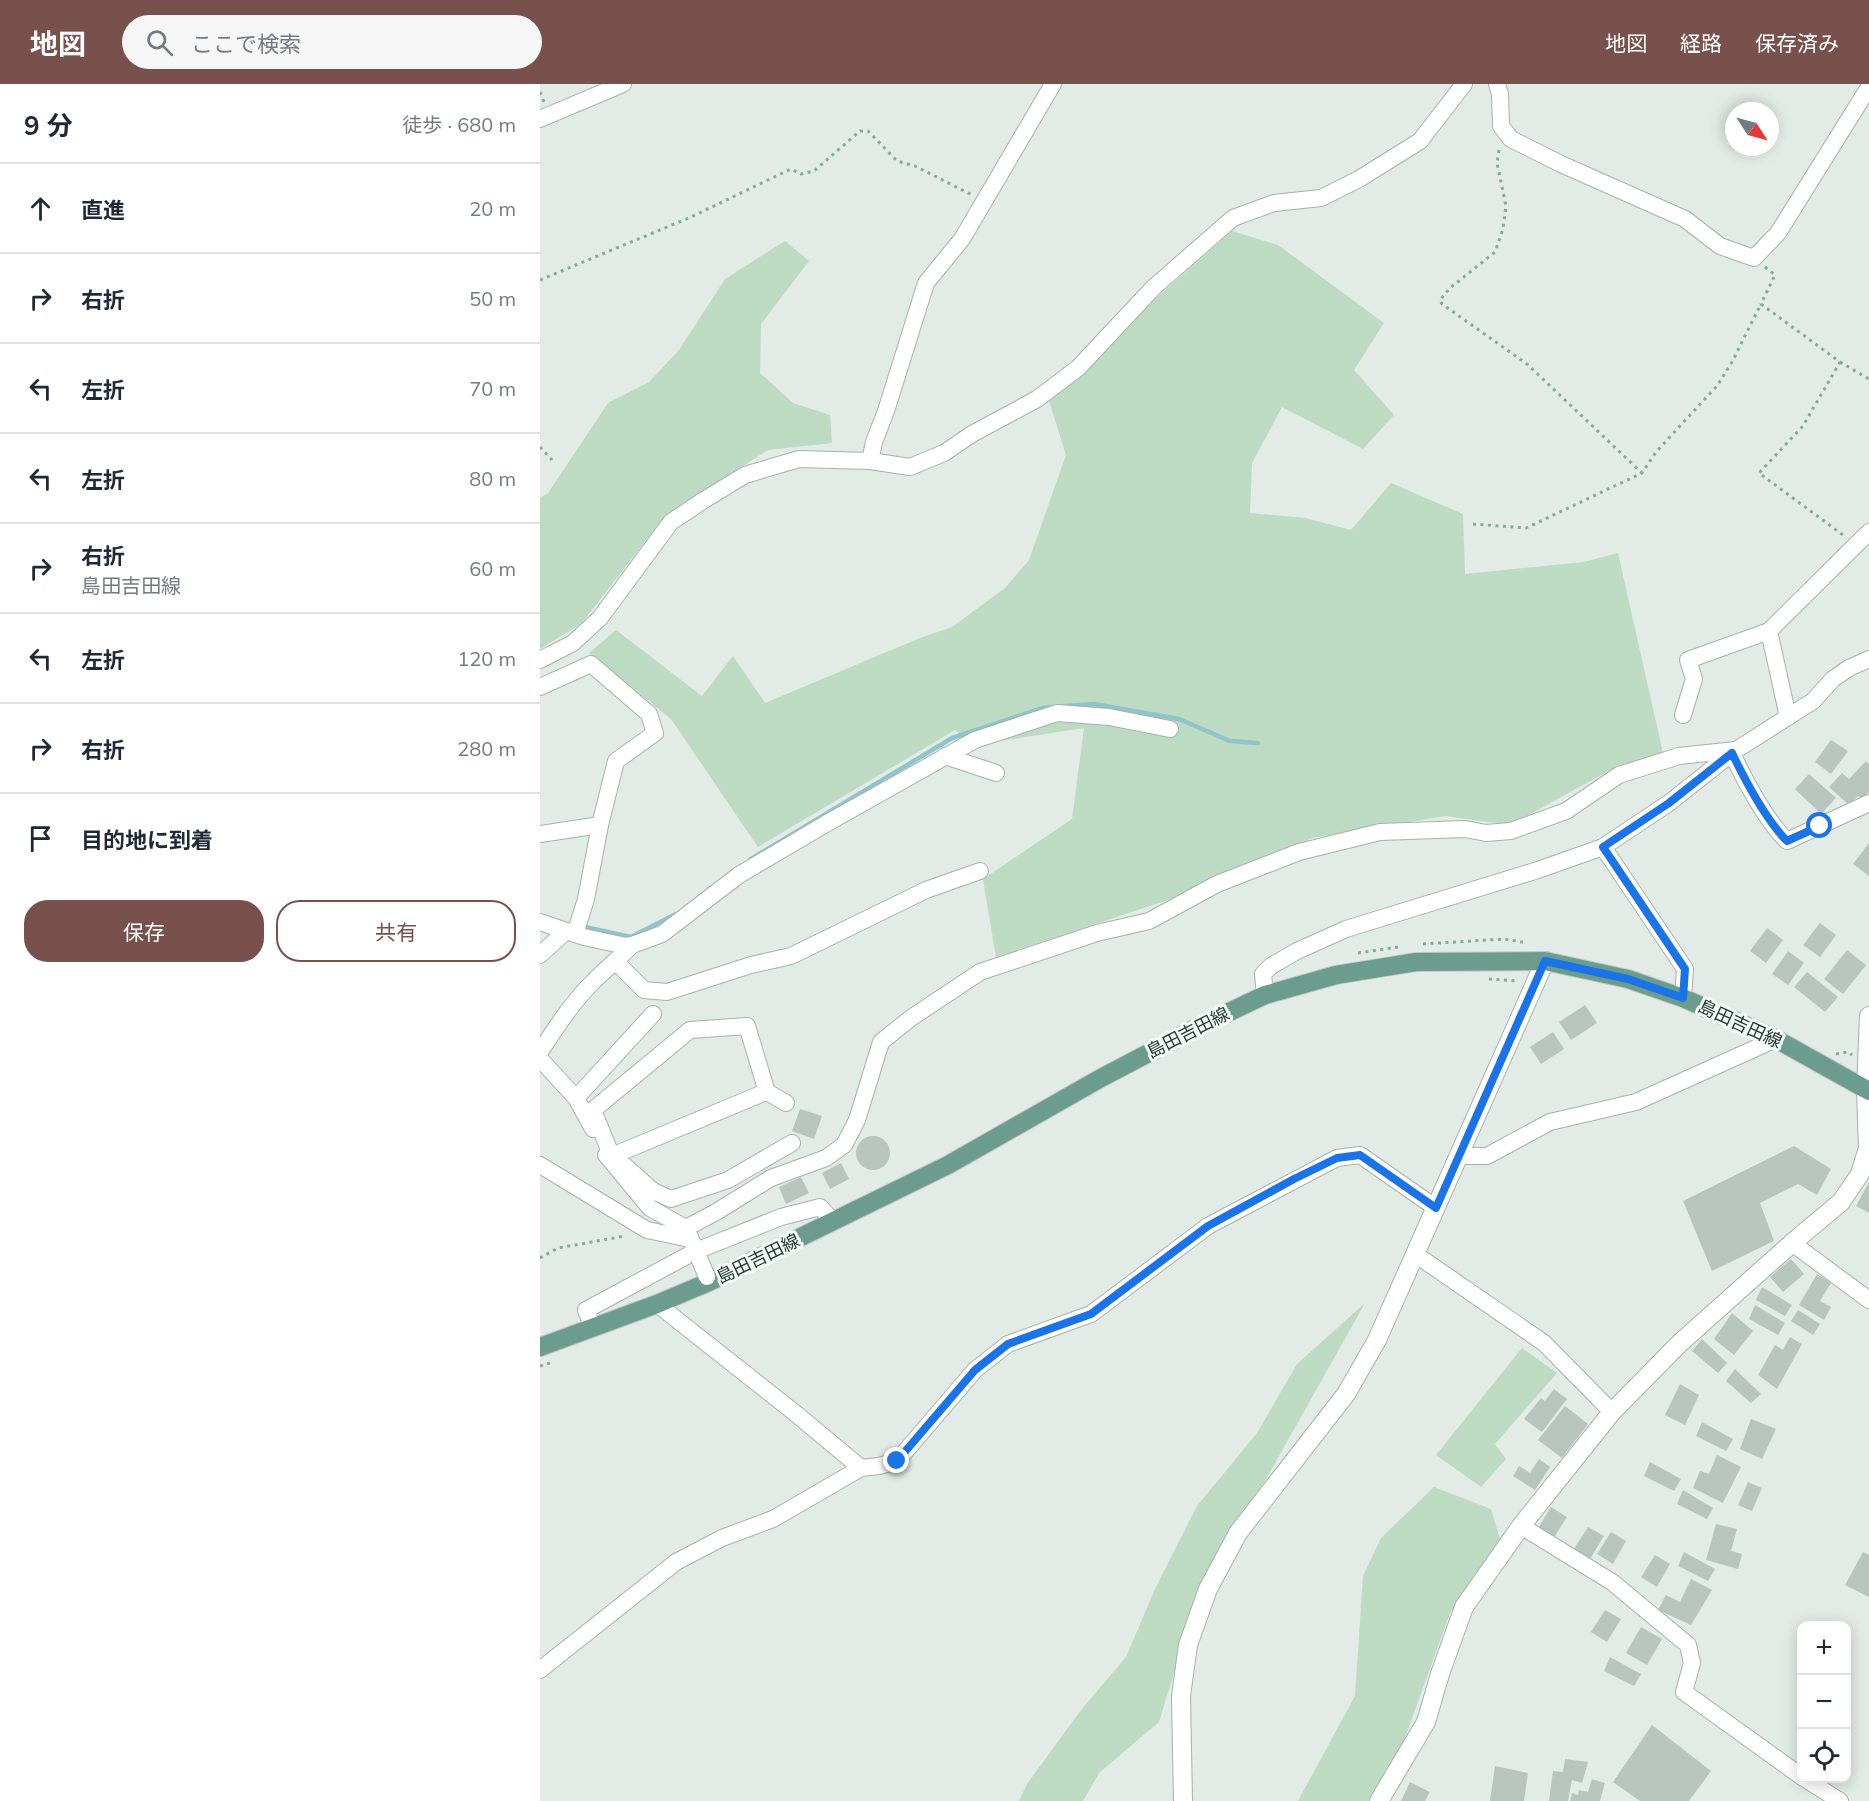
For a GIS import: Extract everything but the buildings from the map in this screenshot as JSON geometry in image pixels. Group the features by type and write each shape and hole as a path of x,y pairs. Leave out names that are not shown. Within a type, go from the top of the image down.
{"main road":[{"name":"島田吉田線","path":"540,1347 657,1305 833,1221 948,1165 1101,1078 1265,995 1336,975 1416,962 1541,953 1683,998 1776,1040 1868,1091"}],"street":[{"path":"540,119 623,84"},
{"path":"870,460 926,283 962,239 1053,84"},
{"path":"540,660 573,643 600,618 671,522 705,500 745,476 799,459 870,460 910,467 944,453 972,434 1037,399 1077,368 1153,288 1233,218 1274,203 1321,198 1359,179 1420,141 1464,84"},
{"path":"1497,84 1500,94 1501,126 1511,139 1561,164 1685,219 1720,246 1755,258 1778,233 1869,87"},
{"path":"1683,715 1694,679 1688,660 1769,632 1869,532"},
{"path":"1769,632 1788,717"},
{"path":"1265,995 1263,974 1271,966 1297,951 1346,929 1538,870 1603,847 1669,803 1734,752 1813,701 1833,679 1849,668 1869,659"},
{"path":"540,687 591,664 649,714 655,733 616,761 581,916 572,932 540,955"},
{"path":"540,922 626,946 632,945 662,934 740,875 828,822 975,740 1057,713 1109,717 1170,729"},
{"path":"1734,752 1746,783 1779,833 1787,841 1869,803"},
{"path":"693,1244 716,1212 771,1178 826,1158 844,1145 857,1120 881,1042 911,1018 980,972 1097,933 1149,921 1217,884 1299,852 1380,832 1466,829 1486,832 1511,831 1566,812 1619,775 1679,756 1734,752"},
{"path":"945,756 996,773"},
{"path":"540,834 600,825"},
{"path":"1603,847 1685,969 1683,998"},
{"path":"616,962 644,990 667,992 751,965 791,956 926,890 980,871"},
{"path":"540,1052 590,984 632,945"},
{"path":"1183,1801 1181,1696 1188,1645 1208,1589 1238,1533 1346,1394 1377,1340 1460,1156 1541,953"},
{"path":"576,1098 653,1014"},
{"path":"1379,1801 1426,1722 1464,1607 1521,1526 1612,1412 1680,1343 1841,1202 1860,1174 1868,1148 1869,1016"},
{"path":"786,1103 767,1092 747,1026 690,1030 593,1110 612,1161 625,1166 653,1191 671,1199 728,1180 792,1143"},
{"path":"1460,1156 1486,1156 1550,1122 1636,1102 1776,1040"},
{"path":"540,1059 576,1098 612,1161 650,1208 693,1244 708,1280"},
{"path":"612,1161 619,1153 767,1092"},
{"path":"540,1670 676,1562 722,1538 773,1519 861,1468 897,1461 975,1370 1008,1344 1091,1314 1208,1226 1294,1179 1337,1158 1360,1155 1436,1208"},
{"path":"540,1165 647,1230 693,1244"},
{"path":"593,1328 586,1310 693,1244 820,1207 833,1221"},
{"path":"1792,1244 1869,1300"},
{"path":"1415,1254 1544,1343 1612,1412"},
{"path":"657,1305 861,1468"},
{"path":"1521,1526 1612,1582 1688,1645 1692,1663 1684,1692 1797,1774"},
{"path":"1811,1783 1840,1801"}],"path":[{"path":"1501,126 1497,163 1506,206 1503,229 1494,252 1450,288 1440,300 1442,304 1527,364 1642,473"},
{"path":"540,280 691,217 791,169 801,174 814,171 860,131 868,131 897,161 915,166 984,201"},
{"path":"1473,524 1526,528 1642,473 1656,452 1717,386 1732,362 1775,275 1755,258"},
{"path":"1761,304 1840,362 1869,379"},
{"path":"1840,362 1803,426 1759,473 1856,544"},
{"path":"540,447 552,460"},
{"path":"1413,945 1504,939 1541,953"},
{"path":"1349,955 1402,946"},
{"path":"1479,978 1527,981"},
{"path":"1834,1054 1848,1052 1867,1064"},
{"path":"540,1258 558,1248 647,1230"},
{"path":"540,1366 555,1360"}],"green space":[{"path":"1232,231 1278,245 1384,323 1354,370 1394,415 1363,449 1282,407 1252,463 1250,513 1305,518 1351,530 1391,483 1463,514 1465,574 1584,562 1618,553 1663,753 1605,773 1510,825 1445,816 1312,838 1165,901 996,957 983,879 1072,819 1084,728 974,745 955,730 758,847 671,719 589,653 616,630 702,696 733,656 765,703 920,638 952,627 1005,588 1029,560 1066,455 1049,401 1081,374 1134,318"},
{"path":"785,241 809,261 761,324 760,373 793,403 830,415 832,443 768,450 673,511 647,539 581,624 540,649 540,498 548,493 608,403 649,382 679,350 725,279"},
{"path":"1365,1303 1194,1607 1159,1722 1099,1773 1083,1801 1019,1801 1027,1784 1081,1710 1126,1657 1155,1589 1197,1506 1257,1433 1297,1364"},
{"path":"1522,1348 1557,1373 1495,1444 1506,1459 1481,1487 1436,1455"},
{"path":"1434,1487 1491,1509 1500,1539 1450,1613 1402,1746 1369,1801 1298,1801 1355,1696 1363,1576 1381,1538"}],"waterway":[{"path":"1063,706 1094,704 1179,719 1230,741 1258,743"},
{"path":"751,859 952,738 1052,707"},
{"path":"580,926 631,937 676,914"}],"route":[{"path":"897,1461 975,1370 1008,1344 1091,1314 1208,1226 1337,1158 1360,1155 1436,1208 1545,961 1628,979 1683,998 1685,969 1603,847 1632,830 1732,753 1746,783 1779,833 1787,841 1820,826"}]}
